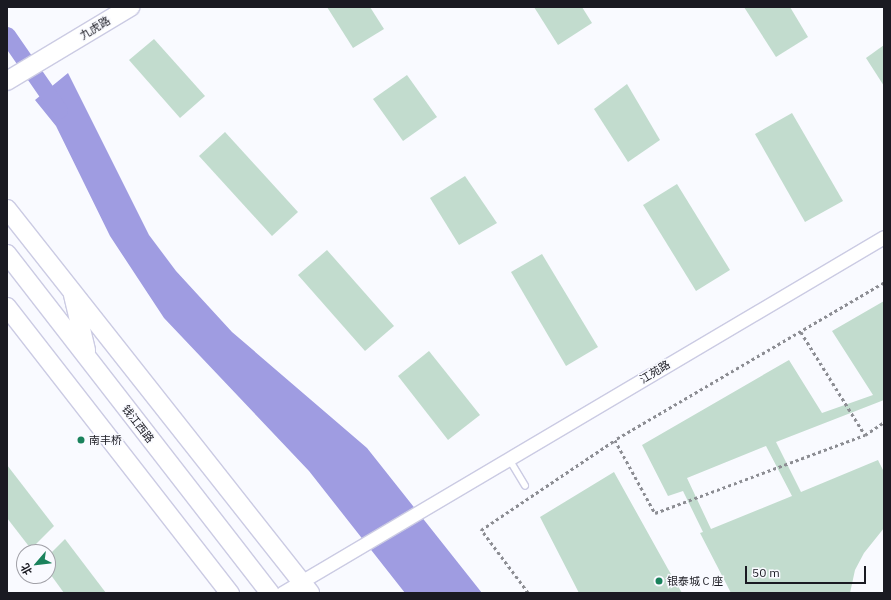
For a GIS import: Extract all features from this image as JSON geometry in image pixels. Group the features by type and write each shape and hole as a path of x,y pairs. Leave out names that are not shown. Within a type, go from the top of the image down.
{"main road":[{"name":"九虎路","path":"7,81 130,7"},
{"path":"7,209 306,587"},
{"name":"钱江西路","path":"7,254 270,593"},
{"path":"72,291 88,359"},
{"path":"7,307 230,593"}],"street":[{"name":"江苑路","path":"282,593 306,587 356,549 884,237"}],"lane":[{"path":"509,459 525,486"}],"path":[{"path":"528,593 481,530 615,440 884,283"},
{"path":"801,332 864,434"},
{"path":"615,440 655,513 864,434 884,422"}],"shaded area":[{"path":"68,73 149,235 176,271 232,332 367,448 482,593 405,593 309,471 164,318 110,236 56,126 35,100"}],"building":[{"path":"327,7 370,7 384,29 353,48"},
{"path":"534,7 582,7 592,23 558,45"},
{"path":"744,7 790,7 808,37 776,57"},
{"path":"154,39 205,96 180,118 129,60"},
{"path":"884,45 884,86 866,58"},
{"path":"407,75 437,117 403,141 373,99"},
{"path":"627,84 660,140 628,162 594,109"},
{"path":"792,113 843,201 805,222 755,134"},
{"path":"225,132 298,212 272,236 199,156"},
{"path":"465,176 497,223 459,245 430,198"},
{"path":"677,184 730,270 696,291 643,205"},
{"path":"327,250 394,326 365,351 298,275"},
{"path":"542,254 598,347 566,366 511,272"},
{"path":"884,301 884,400 776,442 801,492 878,460 884,472 884,528 864,553 855,570 850,593 731,593 700,533 703,532 683,491 668,496 642,445 789,360 822,413 873,395 832,331","holes":["766,446 792,496 711,529 687,478"]},
{"path":"429,351 480,415 448,440 398,376"},
{"path":"7,465 54,526 36,544 27,544 7,518"},
{"path":"614,472 682,593 579,593 540,517"},
{"path":"65,539 106,593 64,593 56,582 56,548"}],"waterway":[{"path":"7,35 59,110"}],"place":[{"name":"南丰桥","path":"81,440"},
{"name":"银泰城 C 座","path":"659,581"}]}
